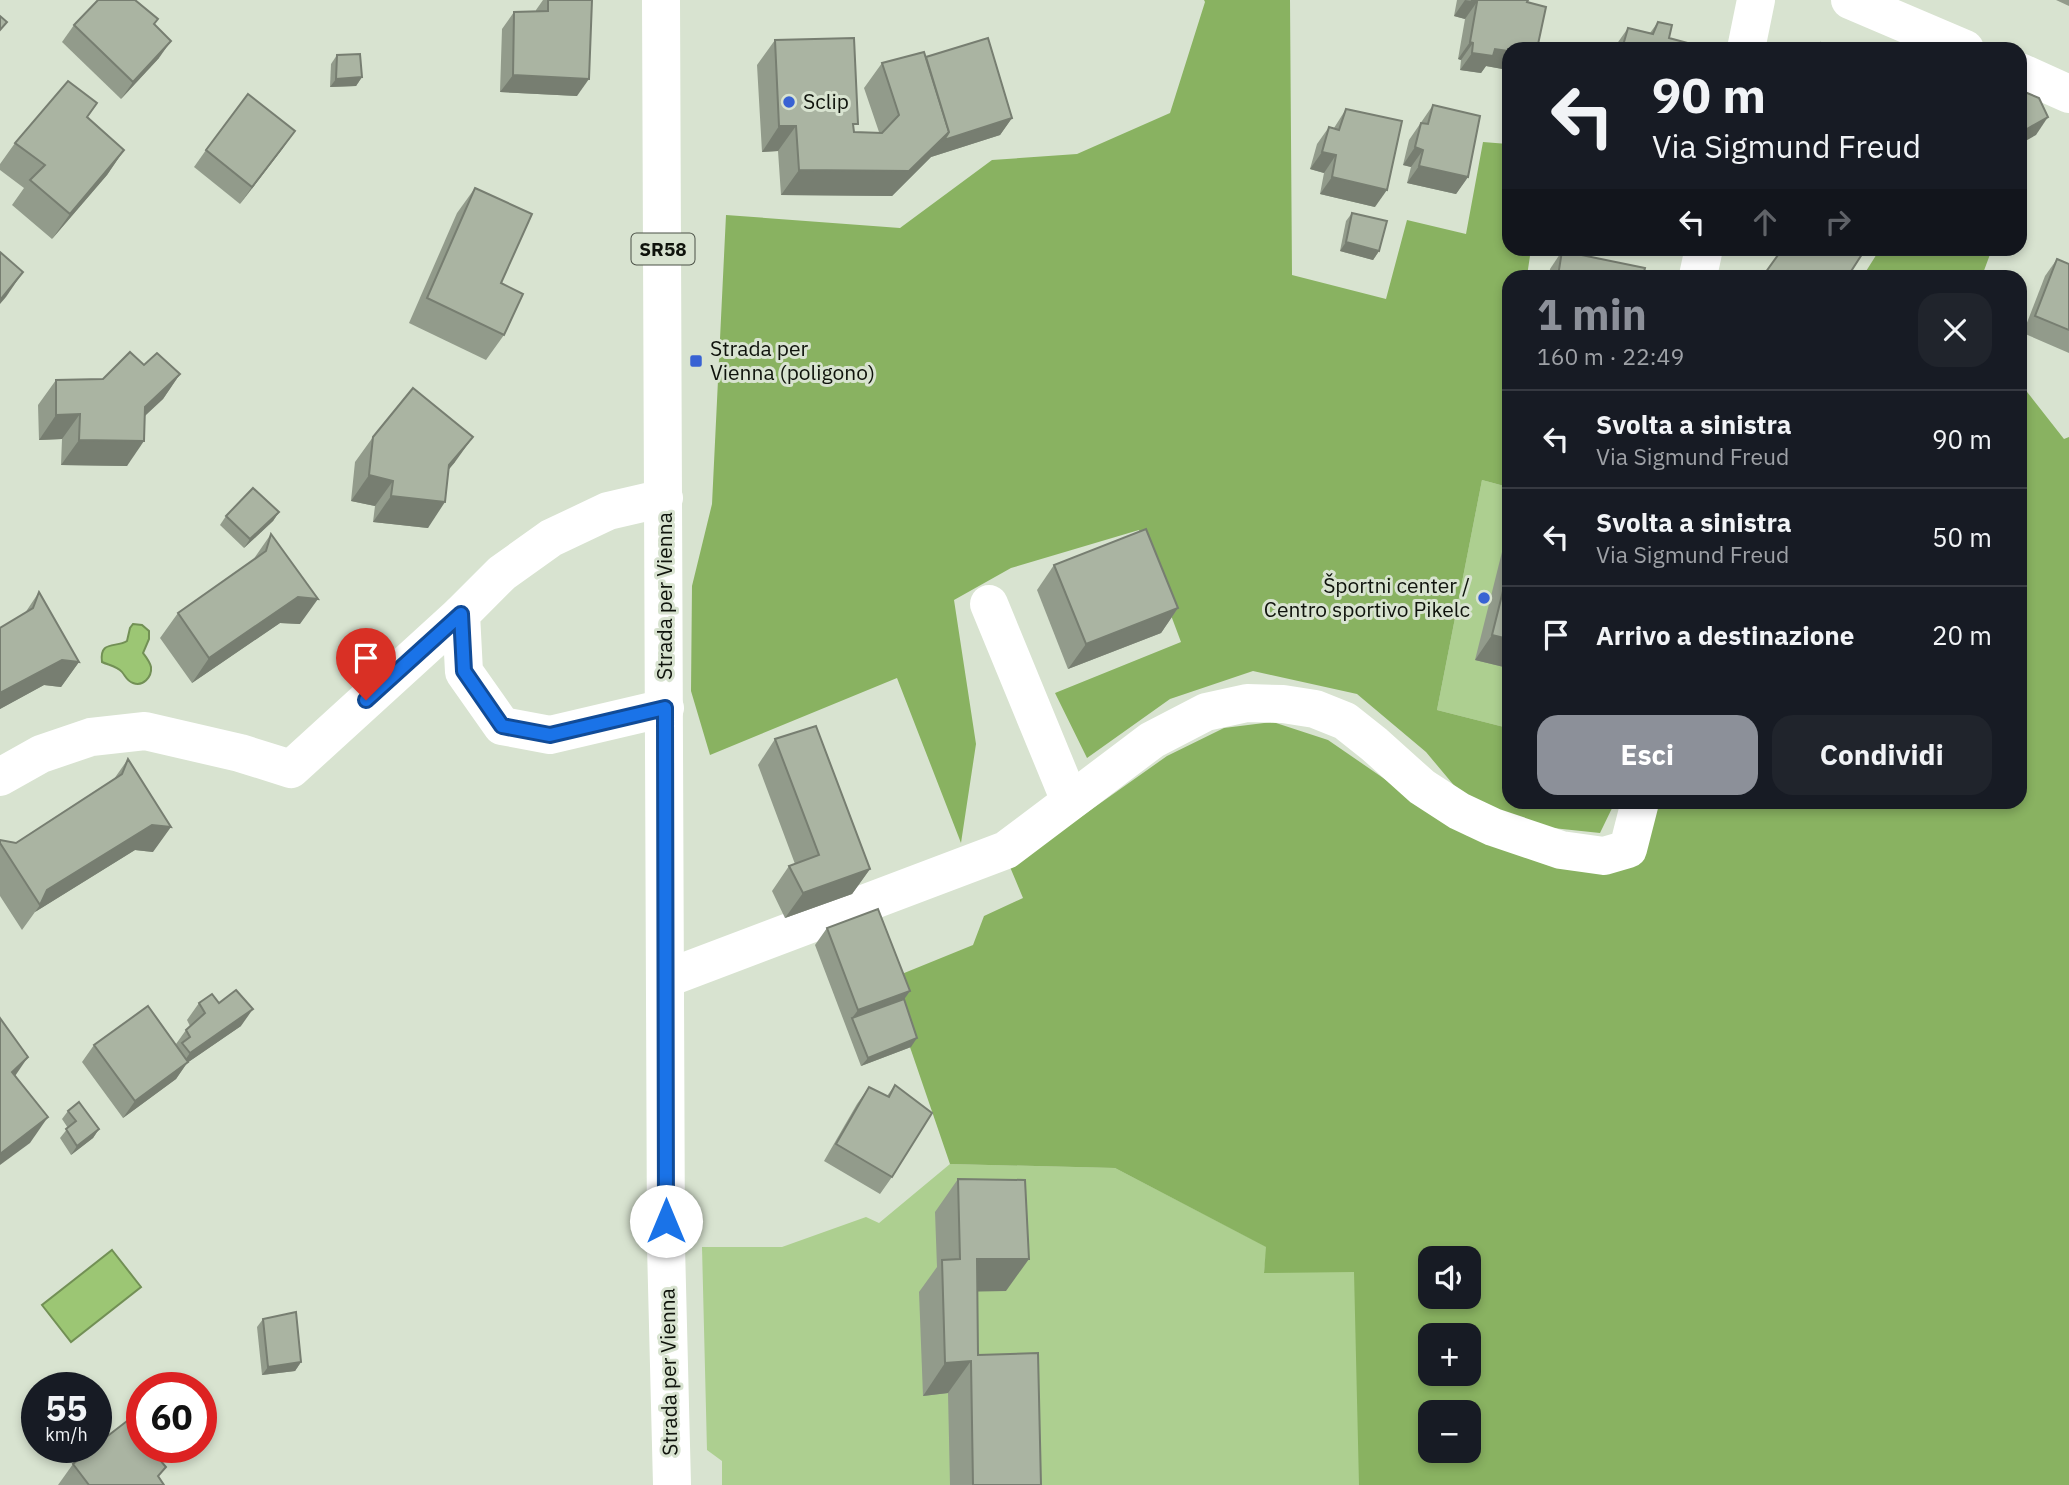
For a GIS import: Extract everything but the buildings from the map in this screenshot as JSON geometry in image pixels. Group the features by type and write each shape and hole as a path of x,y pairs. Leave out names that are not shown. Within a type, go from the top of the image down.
{"street":[{"name":"Strada per Vienna","path":"662,0 666,1246 672,1485"},
{"path":"1747,42 1756,0"},
{"path":"1850,0 1949,42"},
{"path":"2027,75 2069,94"},
{"path":"0,777 41,754 91,737 145,731 240,753 291,769 461,614 502,573 551,538 608,511 664,498"},
{"path":"989,604 1070,801"},
{"path":"461,614 464,671 502,726 550,735 665,708"},
{"path":"665,979 1006,850 1152,740 1206,712 1247,703 1283,704 1315,709 1345,722 1422,786 1459,811 1493,827 1561,850 1604,856 1628,849 1638,809"}],"shaded area":[{"path":"1204,0 1290,0 1292,275 1386,299 1407,220 1466,234 1483,142 1502,144 1502,256 1530,256 1528,270 1502,270 1502,485 1482,480 1437,710 1502,726 1502,809 1612,809 1600,833 1534,826 1462,795 1426,752 1357,694 1253,671 1170,699 1087,758 1055,693 1181,642 1139,530 1011,568 954,600 976,744 961,843 897,678 710,755 691,691 692,586 712,504 726,215 900,228 992,160 1077,154 1170,113"},
{"path":"1875,256 1989,256 1984,270 1867,270"},
{"path":"2027,392 2064,439 2069,437 2069,1485 1359,1485 1354,1272 1264,1273 1266,1247 1115,1168 950,1164 887,980 973,945 984,916 1023,898 1010,867 1167,756 1224,728 1273,722 1328,740 1466,835 1593,872 1651,809 2027,809"},
{"name":"Športni center / Centro sportivo Pikelc","path":"1482,480 1502,485 1502,726 1437,710"},
{"path":"133,624 142,625 149,631 149,639 143,653 150,663 151,671 140,684 128,680 118,668 102,662 103,650 127,641"},
{"path":"950,1164 1115,1168 1267,1247 1264,1272 1354,1271 1418,1293 1418,1309 1481,1309 1481,1301 2069,1485 722,1485 722,1461 707,1450 702,1247 782,1247 866,1217 879,1223"},
{"path":"112,1250 141,1287 71,1342 42,1305"}],"place":[{"name":"Sclip","path":"789,102"},
{"name":"Strada per Vienna (poligono)","path":"696,361"},
{"name":"Športni center / Centro sportivo Pikelc","path":"1484,598"}],"route":[{"path":"366,700 461,614 464,671 502,726 550,735 665,708 666,1221"}]}
